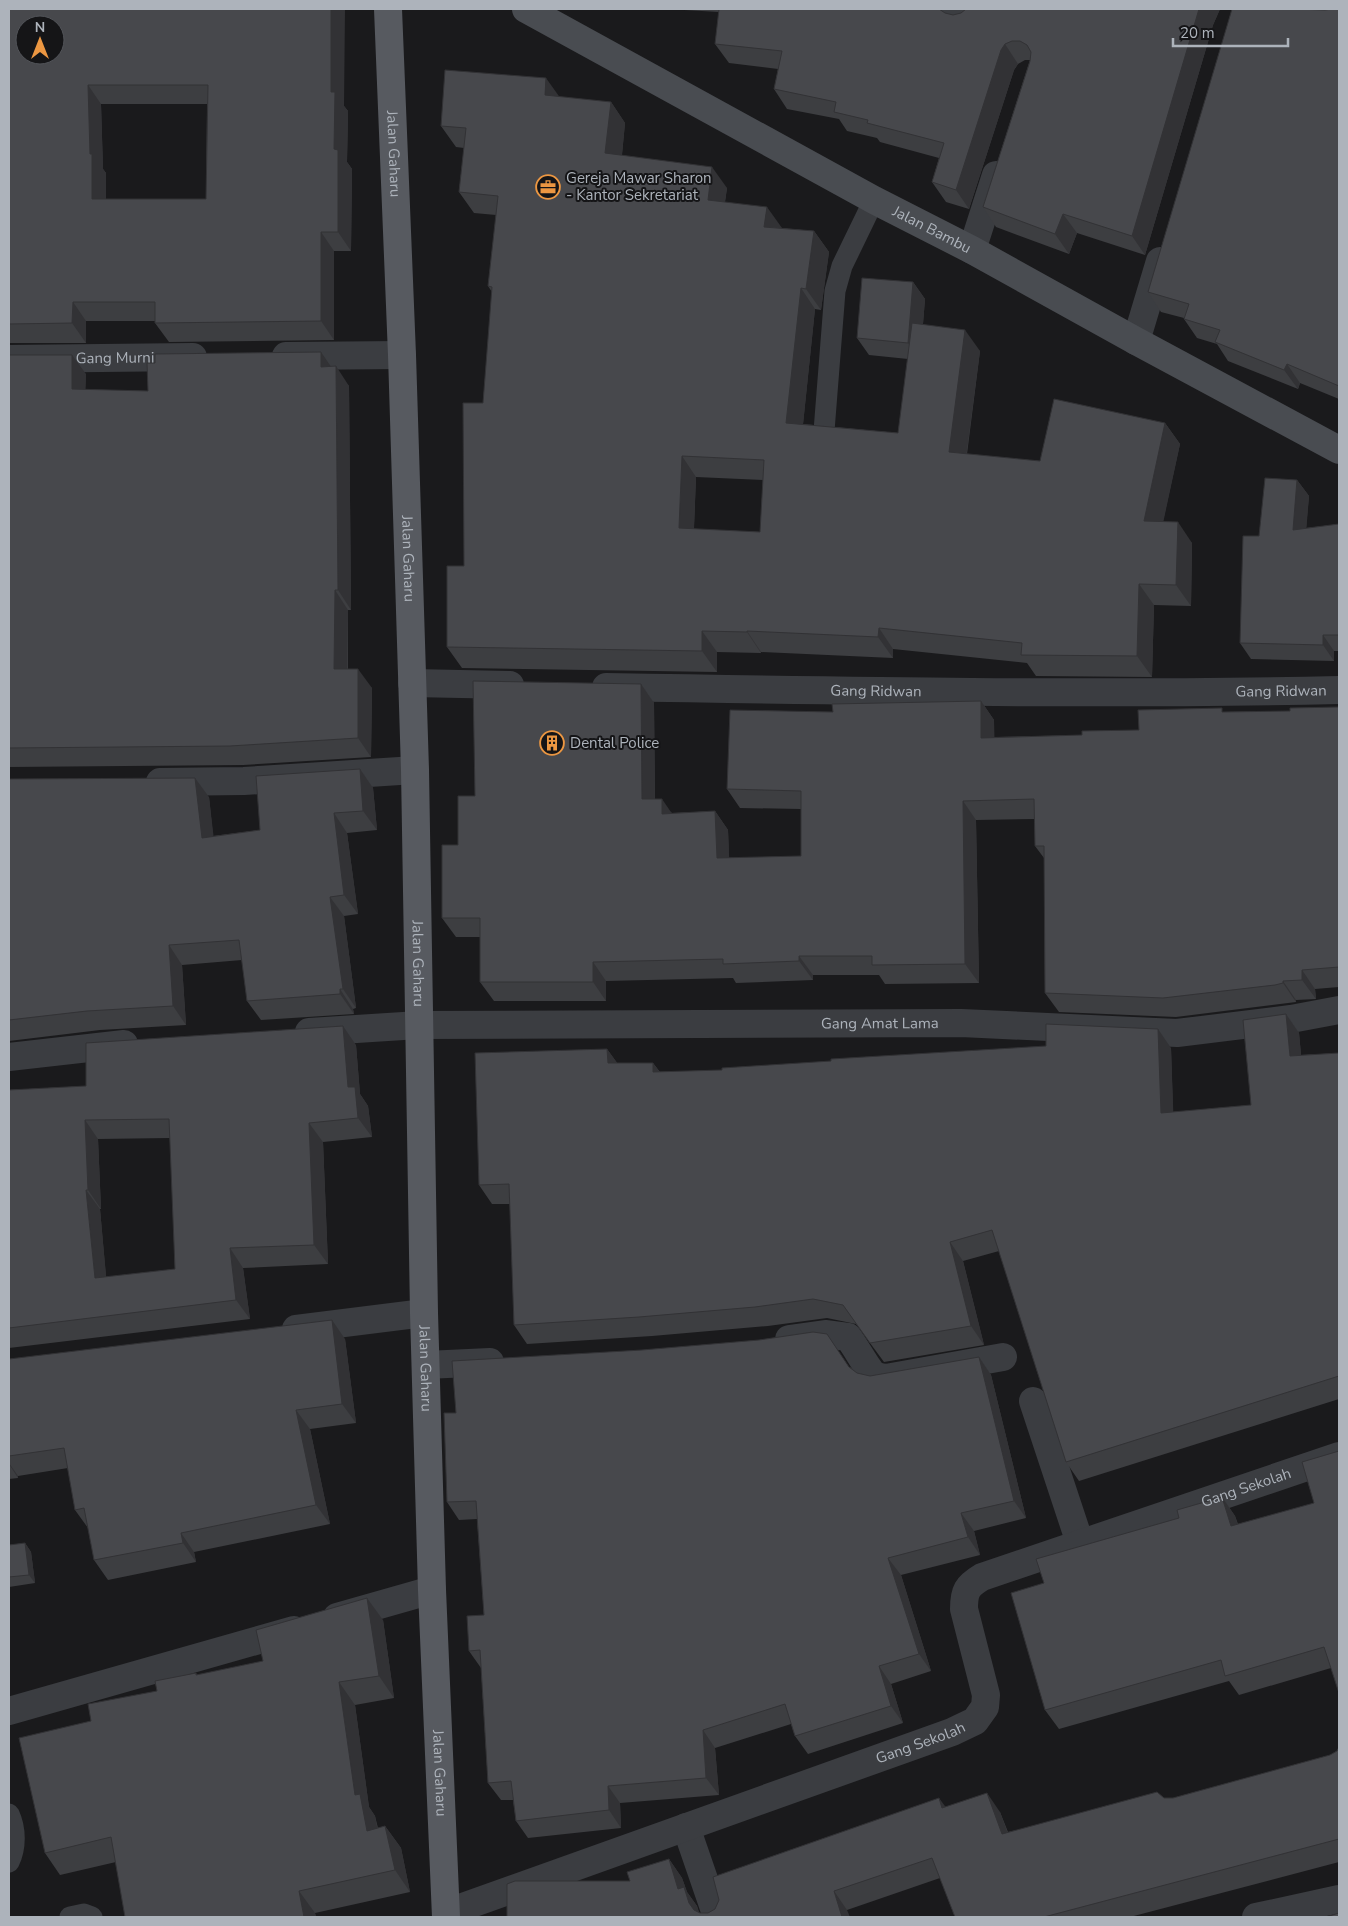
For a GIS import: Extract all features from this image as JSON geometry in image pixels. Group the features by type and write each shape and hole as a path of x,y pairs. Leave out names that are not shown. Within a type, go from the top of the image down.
{"main road":[{"name":"Jalan Gaharu","path":"386,10 402,355 416,770 424,1313 432,1590 446,1915"}],"street":[{"name":"Jalan Bambu","path":"526,9 874,200 972,250 1339,450"},
{"path":"972,250 1005,149"},
{"path":"1136,341 1167,237"},
{"path":"264,356 402,355"},
{"name":"Gang Murni","path":"9,359 215,357"},
{"path":"412,683 531,685"},
{"name":"Gang Ridwan","path":"580,686 927,693 1225,693 1339,690"},
{"path":"136,782 244,781 416,770"},
{"name":"Gang Amat Lama","path":"280,1034 419,1025 961,1023 1177,1033 1291,1019 1339,1010"},
{"path":"9,1057 152,1042"},
{"path":"276,1332 424,1313"},
{"path":"770,1342 825,1334 848,1337 857,1348 871,1373 875,1376 886,1378 1003,1358"},
{"path":"426,1365 515,1360"},
{"path":"1033,1401 1080,1544"},
{"name":"Gang Sekolah","path":"446,1915 952,1732 975,1721 985,1707 986,1695 964,1609 964,1594 972,1583 982,1577 1339,1456"},
{"path":"9,1711 432,1590"},
{"path":"686,1827 717,1917"},
{"path":"1256,1917 1339,1899"}],"lane":[{"path":"824,431 835,292 842,266 874,200"},
{"path":"9,1814 13,1822 14,1852 9,1862"},
{"path":"70,1917 84,1914 92,1917"}],"building":[{"path":"9,9 331,9 331,92 335,92 334,149 338,150 338,232 321,232 321,321 155,323 155,302 73,302 72,323 9,324","holes":["88,85 208,85 206,199 92,199 92,154 90,154"]},
{"path":"719,9 939,9 953,15 961,13 966,9 1199,9 1132,236 1063,214 1055,234 983,207 1030,61 1031,52 1027,45 1020,41 1012,41 1005,44 1001,50 956,190 932,182 944,143 867,123 868,120 834,112 836,102 774,89 782,51 715,44"},
{"path":"1232,9 1339,9 1339,386 1287,364 1284,370 1215,342 1220,330 1184,319 1189,304 1148,292"},
{"path":"445,70 546,78 545,95 611,102 605,153 712,167 708,200 767,207 764,227 814,231 806,289 801,288 786,423 898,433 912,323 965,330 949,452 1040,461 1054,399 1165,423 1144,521 1178,522 1176,585 1139,584 1137,656 1021,655 1022,643 879,628 878,637 747,631 702,631 702,651 447,647 447,566 464,566 463,403 483,403 492,287 488,286 498,196 459,192 466,128 441,126","holes":["682,456 764,460 760,532 679,528"]},
{"path":"862,278 913,282 908,343 857,338"},
{"path":"321,352 321,367 336,366 338,590 335,590 334,669 358,669 358,738 230,746 9,748 9,355 72,355 72,389 148,391 147,363 155,363 155,354"},
{"path":"1265,478 1297,480 1293,530 1339,524 1339,635 1323,635 1323,645 1240,643 1243,536 1259,536"},
{"path":"473,681 641,684 642,799 662,799 662,814 715,811 717,858 801,856 801,791 727,789 730,710 833,712 832,704 981,701 981,738 1082,735 1082,731 1139,730 1138,710 1222,708 1222,712 1290,711 1290,708 1339,707 1339,967 1302,970 1302,980 1283,981 1283,983 1275,985 1163,998 1045,993 1044,846 1035,846 1034,799 963,801 965,964 872,965 872,956 799,956 799,961 723,964 723,959 593,962 593,982 480,982 480,918 442,918 442,845 458,845 458,796 475,796"},
{"path":"360,769 363,811 334,813 344,895 330,897 343,989 340,989 340,994 247,1001 239,940 169,945 173,1006 87,1011 9,1020 9,779 195,778 202,838 260,830 256,776"},
{"path":"1286,1014 1290,1056 1339,1053 1339,1376 1066,1462 992,1230 950,1242 971,1326 870,1343 843,1305 813,1299 755,1307 514,1325 509,1184 479,1185 475,1053 607,1049 608,1063 653,1063 653,1072 722,1070 722,1068 831,1061 831,1059 1046,1046 1046,1024 1158,1029 1161,1113 1251,1105 1243,1020"},
{"path":"343,1026 348,1087 355,1087 358,1118 309,1123 314,1245 230,1248 236,1300 9,1328 9,1090 86,1086 86,1043","holes":["169,1119 175,1269 95,1278 86,1190 88,1190 85,1120"]},
{"path":"332,1320 342,1404 296,1410 316,1505 181,1533 183,1543 94,1560 84,1508 75,1510 64,1448 9,1456 9,1359"},
{"path":"813,1332 827,1334 849,1367 857,1373 870,1376 979,1357 1014,1501 961,1513 968,1537 888,1558 919,1654 879,1666 891,1706 795,1736 785,1704 703,1730 706,1778 608,1786 609,1810 516,1821 511,1781 488,1783 480,1650 469,1651 467,1616 484,1615 476,1501 447,1502 444,1413 456,1413 452,1361 642,1350 759,1340"},
{"path":"1339,1451 1339,1693 1324,1647 1225,1676 1221,1660 1045,1710 1011,1593 1044,1583 1036,1559 1179,1518 1177,1510 1222,1497 1231,1526 1314,1503 1302,1462"},
{"path":"25,1543 29,1575 9,1577 9,1545"},
{"path":"367,1598 379,1676 339,1682 355,1795 360,1794 367,1831 385,1826 395,1870 299,1891 304,1917 125,1917 111,1837 45,1853 19,1738 91,1721 88,1704 157,1691 155,1681 196,1673 196,1675 263,1661 256,1630"},
{"path":"1339,1747 1339,1839 1044,1917 955,1917 932,1858 834,1891 842,1917 507,1917 507,1884 515,1881 630,1881 627,1872 669,1859 678,1889 684,1887 689,1903 694,1910 700,1913 708,1913 715,1909 719,1900 713,1877 939,1798 942,1808 987,1793 1002,1834 1157,1792 1164,1798 1173,1798 1330,1755 1337,1751"},
{"path":"1339,1913 1339,1917 1326,1917"}],"place":[{"name":"Gereja Mawar Sharon - Kantor Sekretariat","path":"548,187"},
{"name":"Dental Police","path":"552,743"}]}
